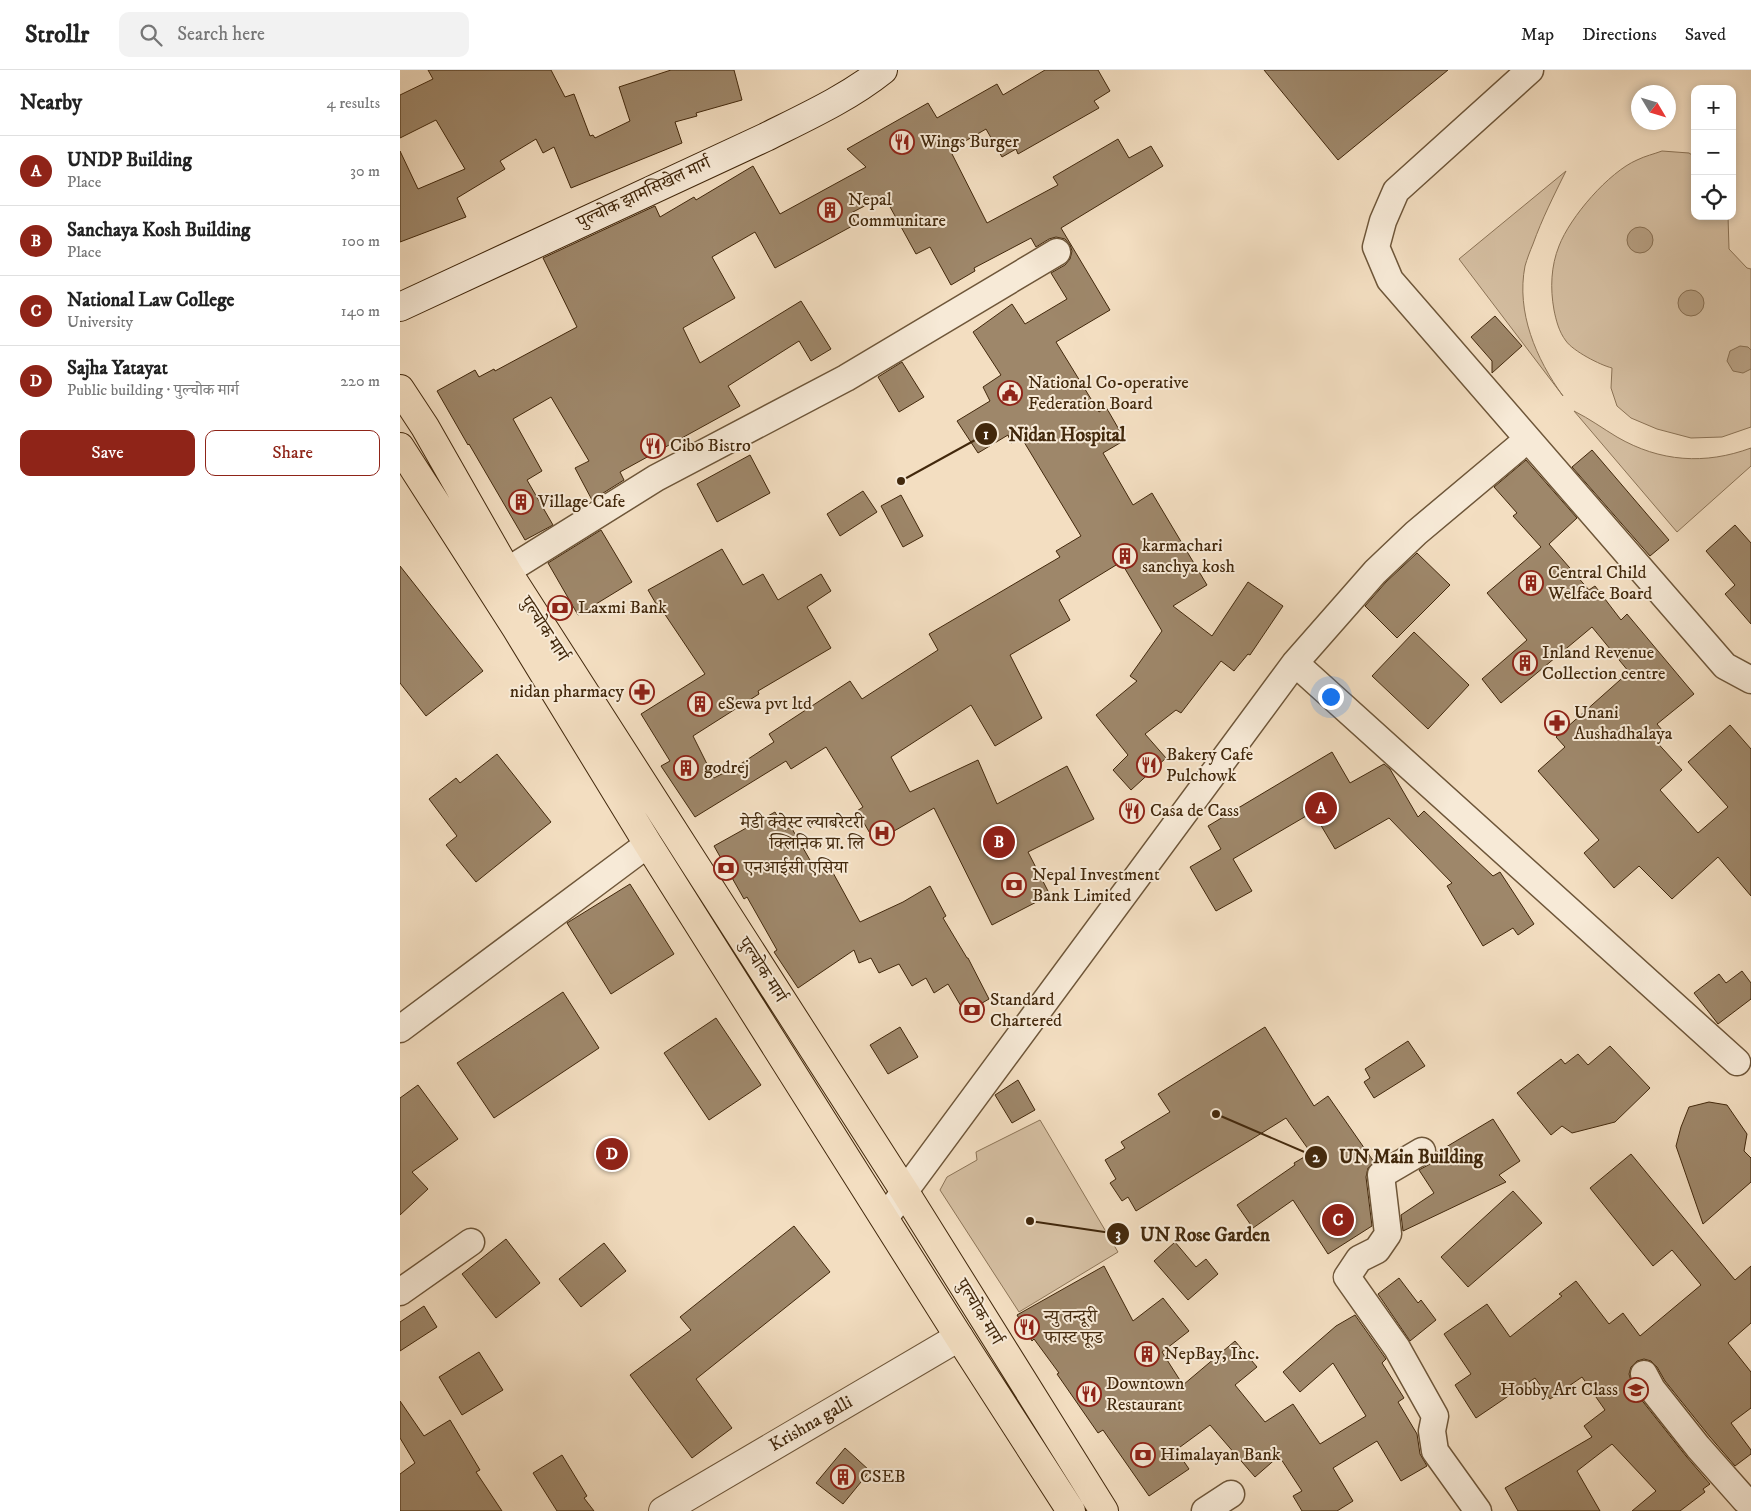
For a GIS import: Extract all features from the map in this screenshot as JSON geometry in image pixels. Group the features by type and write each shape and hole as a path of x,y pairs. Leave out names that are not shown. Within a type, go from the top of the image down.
{"main road":[{"name":"पुल्चोक झामसिखेल मार्ग","path":"400,307 766,137 869,81 882,70"},
{"name":"पुल्चोक मार्ग","path":"400,389 425,427 507,570 905,1192 1104,1511"},
{"name":"पुल्चोक मार्ग","path":"401,449 516,628 648,844 959,1337 1071,1511"},
{"name":"Krishna galli","path":"663,1511 959,1337"}],"street":[{"path":"1530,70 1396,191 1383,220 1376,246 1390,280 1725,666 1751,680"},
{"path":"507,570 656,478 846,378 1057,252"},
{"path":"885,1218 1295,663 1375,572 1402,546 1528,439"},
{"path":"1295,663 1737,1062"},
{"path":"400,1029 648,844"},
{"path":"1422,1151 1381,1175 1388,1234 1377,1250 1359,1259 1347,1277 1397,1348 1435,1416 1432,1431 1435,1452 1478,1511"},
{"path":"400,1292 471,1242"},
{"path":"1644,1374 1652,1389 1742,1502"},
{"path":"1205,1511 1231,1494"}],"shaded area":[{"path":"1662,151 1691,154 1691,220 1728,220 1729,249 1747,268 1751,269 1751,427 1722,437 1691,438 1657,429 1631,418 1617,406 1611,388 1612,368 1574,349 1561,334 1558,326 1553,302 1553,269 1564,234 1581,209 1603,185 1626,166 1646,156"},
{"path":"1566,171 1544,216 1530,252 1525,266 1523,283 1523,301 1530,334 1544,367 1563,396 1459,259"},
{"path":"1640,227 1649,231 1653,240 1649,249 1640,253 1631,249 1627,240 1631,231"},
{"path":"1691,290 1700,294 1704,303 1700,312 1691,316 1682,312 1678,303 1682,294"},
{"path":"1740,346 1748,347 1751,350 1751,369 1743,373 1733,371 1727,361 1730,351"},
{"path":"1574,411 1633,445 1666,456 1700,459 1717,457 1751,448 1751,466 1677,532"},
{"path":"1040,1120 1118,1252 1019,1312 940,1190 947,1177 977,1160 976,1152"}],"building":[{"path":"428,70 551,70 565,97 574,94 590,136 593,135 595,138 630,121 619,87 671,70 734,70 742,100 696,113 697,116 675,122 682,143 571,188 554,147 543,153 536,139 500,161 505,169 457,198 466,217 400,242 400,151 418,189 465,169 436,120 400,138 400,95 433,79"},
{"path":"1045,70 1098,70 1110,91 1094,101 1099,108 1018,154 1016,149 1002,157 986,129 950,150 987,223 1058,185 1053,177 1118,139 1129,158 1151,146 1163,166 1061,228 1110,310 1056,342 1099,412 1106,407 1125,440 1103,453 1133,505 1152,493 1207,585 1173,606 1212,636 1248,582 1283,606 1250,655 1248,654 1234,671 1221,661 1181,713 1176,710 1145,734 1166,758 1131,790 1113,770 1128,755 1096,715 1137,681 1130,676 1162,631 1121,562 1059,600 1070,620 1010,655 1042,718 995,746 971,705 891,757 910,792 978,760 997,804 1067,766 1094,819 1028,852 1050,895 992,925 934,808 875,842 857,811 863,807 826,747 791,769 786,761 695,817 661,766 670,761 641,714 705,674 664,613 662,614 648,590 722,549 743,585 763,574 778,600 821,574 831,591 807,607 831,648 758,691 759,694 693,736 714,778 739,765 774,742 769,734 850,681 862,699 938,650 929,634 1060,557 1056,551 1081,536 1021,437 1011,443 1008,435 978,453 957,421 990,401 983,387 1001,375 973,332 1012,304 1025,324 1067,299 1051,273 1065,265 1070,259 1072,251 1065,239 1056,237 1036,247 1031,238 974,268 975,271 951,285 930,247 916,254 884,196 851,213 856,224 775,268 755,232 712,257 735,298 683,328 700,363 801,301 831,349 811,361 799,341 728,386 740,406 620,472 624,480 592,500 575,468 589,461 551,397 513,419 542,471 527,480 553,525 525,540 437,391 475,370 479,377 494,369 495,371 577,327 543,258 655,206 660,217 694,197 696,200 753,166 780,214 866,167 847,149 928,103 937,118 997,84 1003,95"},
{"path":"1264,70 1448,70 1338,160"},
{"path":"1495,316 1522,346 1492,373 1492,361 1471,337"},
{"path":"902,362 924,397 899,412 878,377"},
{"path":"1592,450 1669,540 1650,556 1572,467"},
{"path":"750,455 770,493 717,522 697,484"},
{"path":"1526,460 1577,518 1549,544 1589,590 1595,586 1621,620 1627,614 1694,694 1657,724 1662,730 1653,738 1682,770 1660,790 1698,833 1728,807 1688,762 1730,725 1751,749 1751,896 1718,857 1672,899 1639,866 1614,888 1584,853 1599,840 1538,771 1565,747 1556,737 1629,672 1592,627 1501,703 1482,679 1527,640 1487,593 1541,547 1513,516 1517,513 1494,487"},
{"path":"863,491 877,512 840,536 827,514"},
{"path":"901,495 923,536 903,547 881,506"},
{"path":"1735,525 1751,543 1751,624 1725,594 1735,585 1706,551"},
{"path":"601,530 632,582 578,615 548,563"},
{"path":"1417,553 1450,585 1397,638 1365,606 1386,582"},
{"path":"400,566 483,671 426,716 400,683"},
{"path":"1414,632 1469,685 1428,729 1372,676"},
{"path":"1332,752 1350,783 1384,764 1390,769 1418,817 1424,811 1493,876 1500,872 1534,924 1518,935 1513,928 1483,946 1447,886 1452,883 1389,818 1335,849 1313,812 1233,859 1252,891 1216,911 1190,867 1221,849 1208,826"},
{"path":"497,754 551,822 476,882 446,845 457,836 429,799 456,778 460,783"},
{"path":"775,812 785,830 791,827 814,867 826,860 860,922 903,902 930,886 946,916 943,918 968,958 989,999 965,1013 948,984 934,993 926,978 912,986 899,964 879,973 871,958 859,963 854,950 798,988 774,952 777,950 747,897 744,899 714,846"},
{"path":"630,884 674,954 611,994 567,923"},
{"path":"1742,971 1751,983 1751,999 1718,1024 1694,993 1719,974 1726,983"},
{"path":"563,992 599,1048 494,1118 457,1063"},
{"path":"716,1018 761,1085 709,1120 664,1053"},
{"path":"900,1027 918,1057 888,1074 870,1045"},
{"path":"1265,1027 1314,1106 1328,1096 1374,1162 1368,1168 1366,1177 1372,1226 1328,1254 1293,1200 1253,1228 1237,1205 1295,1165 1294,1163 1311,1153 1286,1118 1136,1211 1128,1197 1122,1201 1110,1183 1116,1179 1105,1160 1125,1148 1121,1142 1170,1112 1158,1094"},
{"path":"1408,1041 1425,1066 1374,1098 1364,1082 1370,1078 1365,1069"},
{"path":"1610,1046 1650,1088 1615,1122 1572,1133 1562,1126 1551,1135 1517,1093 1561,1059 1565,1064 1578,1054 1588,1065"},
{"path":"1018,1080 1035,1110 1012,1123 995,1095"},
{"path":"418,1085 458,1139 412,1172 428,1189 400,1215 400,1098"},
{"path":"1709,1102 1727,1105 1747,1134 1744,1151 1751,1158 1751,1182 1703,1224 1676,1146 1689,1107"},
{"path":"1493,1119 1520,1161 1499,1175 1506,1182 1403,1231 1401,1215 1434,1193 1419,1170 1435,1159 1436,1153"},
{"path":"1631,1154 1735,1280 1751,1266 1751,1323 1728,1343 1751,1372 1751,1408 1731,1423 1751,1450 1751,1454 1735,1466 1665,1381 1657,1367 1651,1361 1644,1359 1637,1361 1631,1367 1629,1374 1631,1381 1640,1398 1710,1484 1703,1489 1705,1492 1680,1511 1632,1511 1656,1491 1612,1444 1577,1471 1600,1511 1518,1511 1505,1488 1592,1437 1584,1426 1605,1410 1582,1377 1550,1399 1535,1378 1476,1418 1455,1385 1471,1374 1444,1334 1487,1304 1510,1337 1562,1296 1559,1294 1576,1281 1609,1324 1623,1313 1640,1336 1701,1285 1672,1250 1653,1266 1590,1188"},
{"path":"1513,1191 1542,1223 1468,1287 1441,1257"},
{"path":"794,1226 830,1272 696,1379 732,1428 692,1458 630,1375 691,1330 680,1317"},
{"path":"506,1239 540,1283 496,1318 462,1274"},
{"path":"1175,1242 1196,1267 1206,1259 1218,1274 1188,1300 1154,1261"},
{"path":"604,1243 626,1271 581,1307 559,1279"},
{"path":"1104,1266 1133,1321 1163,1298 1189,1331 1162,1352 1183,1385 1235,1341 1257,1367 1235,1385 1265,1422 1293,1404 1320,1444 1366,1416 1333,1363 1300,1392 1283,1372 1336,1326 1355,1315 1386,1359 1382,1363 1404,1398 1398,1402 1417,1434 1420,1454 1427,1466 1401,1481 1377,1441 1333,1468 1353,1501 1337,1511 1302,1511 1293,1496 1302,1491 1279,1456 1255,1477 1210,1425 1176,1450 1189,1469 1149,1496 1103,1430 1098,1433 1057,1374 1059,1373 1034,1339 1032,1341 1017,1315"},
{"path":"1399,1278 1418,1303 1421,1300 1436,1320 1410,1341 1378,1294"},
{"path":"424,1306 437,1327 400,1351 400,1322"},
{"path":"479,1352 503,1390 462,1415 439,1377"},
{"path":"400,1401 424,1436 450,1420 480,1470 476,1472 502,1511 400,1511 400,1474 415,1463 400,1438"},
{"name":"CSEB","path":"845,1448 870,1471 843,1504 816,1483"},
{"path":"562,1455 587,1496 584,1498 594,1511 557,1511 533,1473"}],"place":[{"name":"Wings Burger","path":"902,142"},
{"name":"Nepal Communitare","path":"830,210"},
{"name":"National Co-operative Federation Board","path":"1010,393"},
{"name":"Cibo Bistro","path":"653,446"},
{"name":"Nidan Hospital","path":"901,481"},
{"name":"Village Cafe","path":"521,502"},
{"name":"karmachari sanchya kosh","path":"1125,556"},
{"name":"Central Child Welface Board","path":"1531,583"},
{"name":"Laxmi Bank","path":"560,608"},
{"name":"Inland Revenue Collection centre","path":"1525,663"},
{"name":"nidan pharmacy","path":"642,692"},
{"name":"eSewa pvt ltd","path":"700,704"},
{"name":"Unani Aushadhalaya","path":"1557,723"},
{"name":"Bakery Cafe Pulchowk","path":"1149,765"},
{"name":"godrej","path":"686,768"},
{"name":"UNDP Building","path":"1321,808"},
{"name":"Casa de Cass","path":"1132,811"},
{"name":"मेडी क्वेस्ट ल्याबरेटरी क्लिनिक प्रा. लि","path":"882,833"},
{"name":"Sanchaya Kosh Building","path":"999,842"},
{"name":"एनआईसी एसिया","path":"726,868"},
{"name":"Nepal Investment Bank Limited","path":"1014,885"},
{"name":"Standard Chartered","path":"972,1010"},
{"name":"UN Main Building","path":"1216,1114"},
{"name":"Sajha Yatayat","path":"612,1154"},
{"name":"National Law College","path":"1338,1220"},
{"name":"UN Rose Garden","path":"1030,1221"},
{"name":"न्यु तन्दूरी फास्ट फूड","path":"1027,1327"},
{"name":"NepBay, Inc.","path":"1147,1354"},
{"name":"Hobby Art Class","path":"1636,1390"},
{"name":"Downtown Restaurant","path":"1089,1394"},
{"name":"Himalayan Bank","path":"1143,1455"},
{"name":"CSEB","path":"843,1477"}]}
